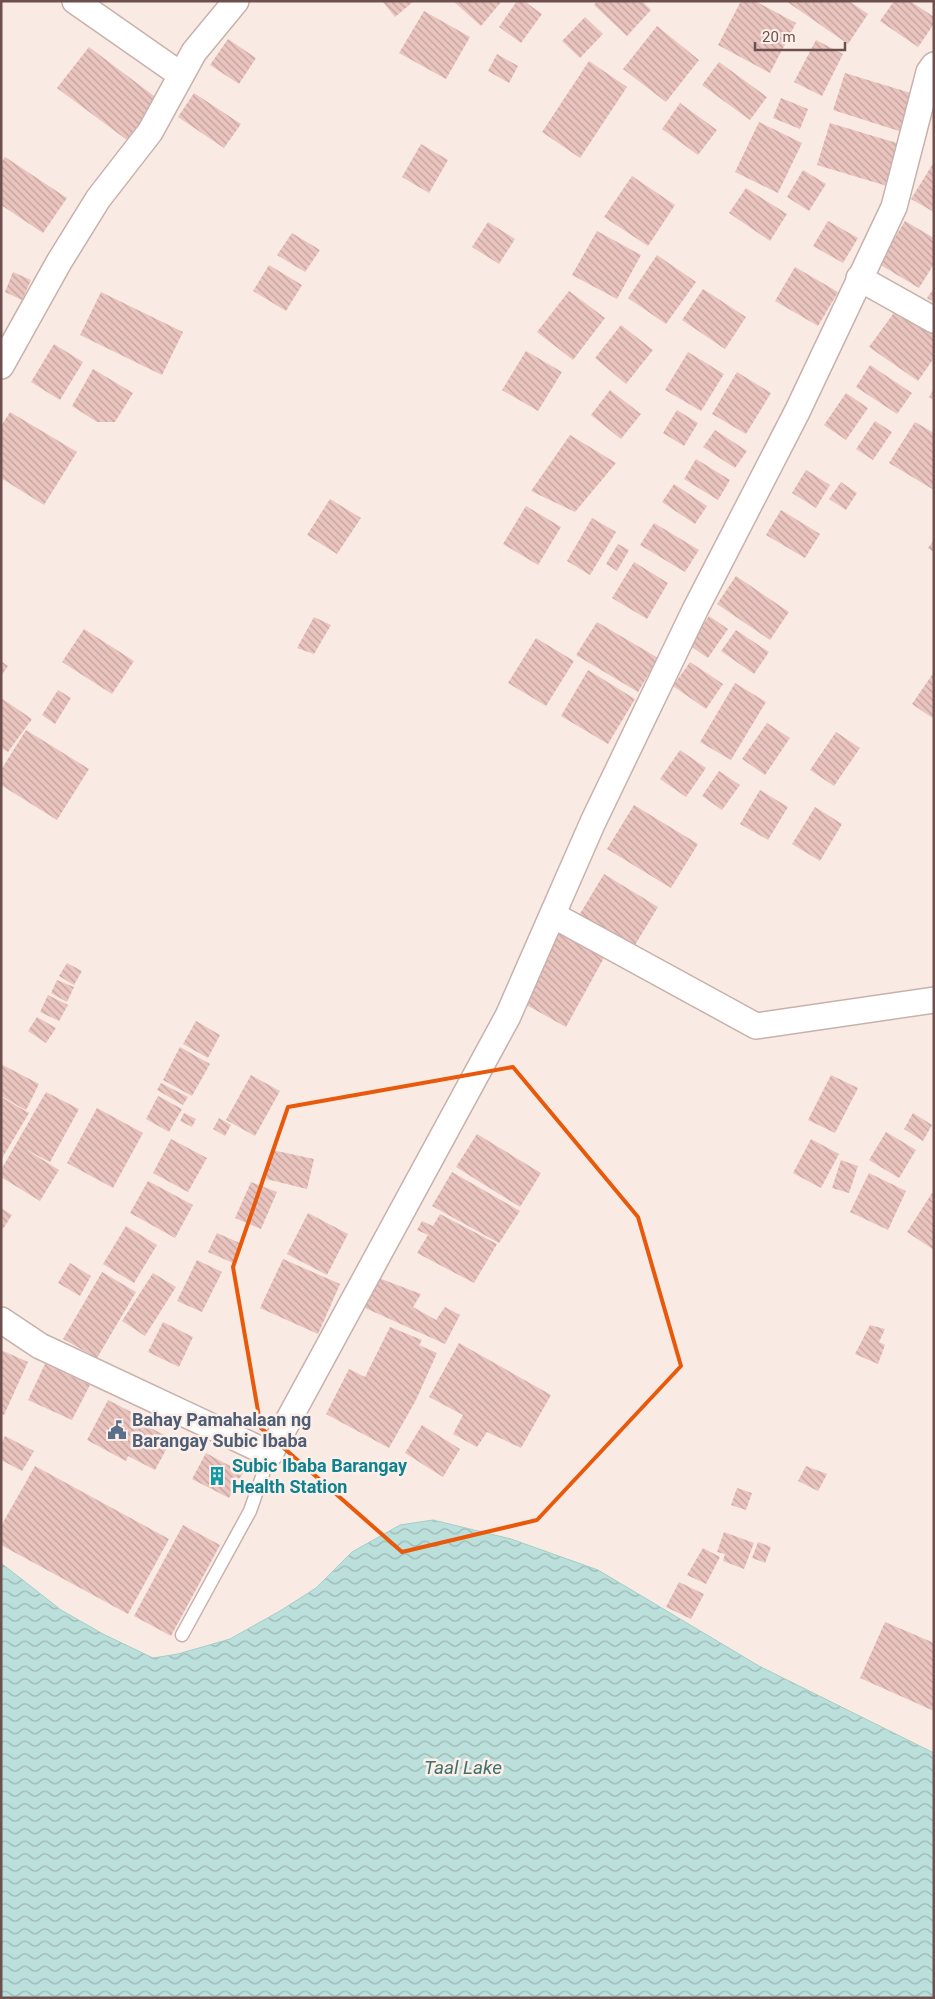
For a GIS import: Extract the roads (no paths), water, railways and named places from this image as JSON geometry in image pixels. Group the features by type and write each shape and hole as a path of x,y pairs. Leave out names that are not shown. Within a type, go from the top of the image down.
{"street":[{"path":"75,1 181,75"},
{"path":"1,366 93,207 150,132 194,52 236,1"},
{"path":"1,1320 40,1346 270,1454 508,1016 554,915 597,813 695,610 797,412 894,207 928,72 934,65"},
{"path":"859,278 934,320"},
{"path":"554,915 756,1026 934,1000"}],"lane":[{"path":"182,1635 250,1511 270,1454"}],"water":[{"name":"Taal Lake","path":"433,1520 511,1539 598,1570 759,1666 934,1753 934,1998 1,1998 1,1563 61,1610 103,1634 153,1658 178,1654 230,1639 316,1588 352,1552 400,1525"}],"place":[{"name":"Bahay Pamahalaan ng Barangay Subic Ibaba","path":"117,1430"},
{"name":"Subic Ibaba Barangay Health Station","path":"217,1476"}]}
